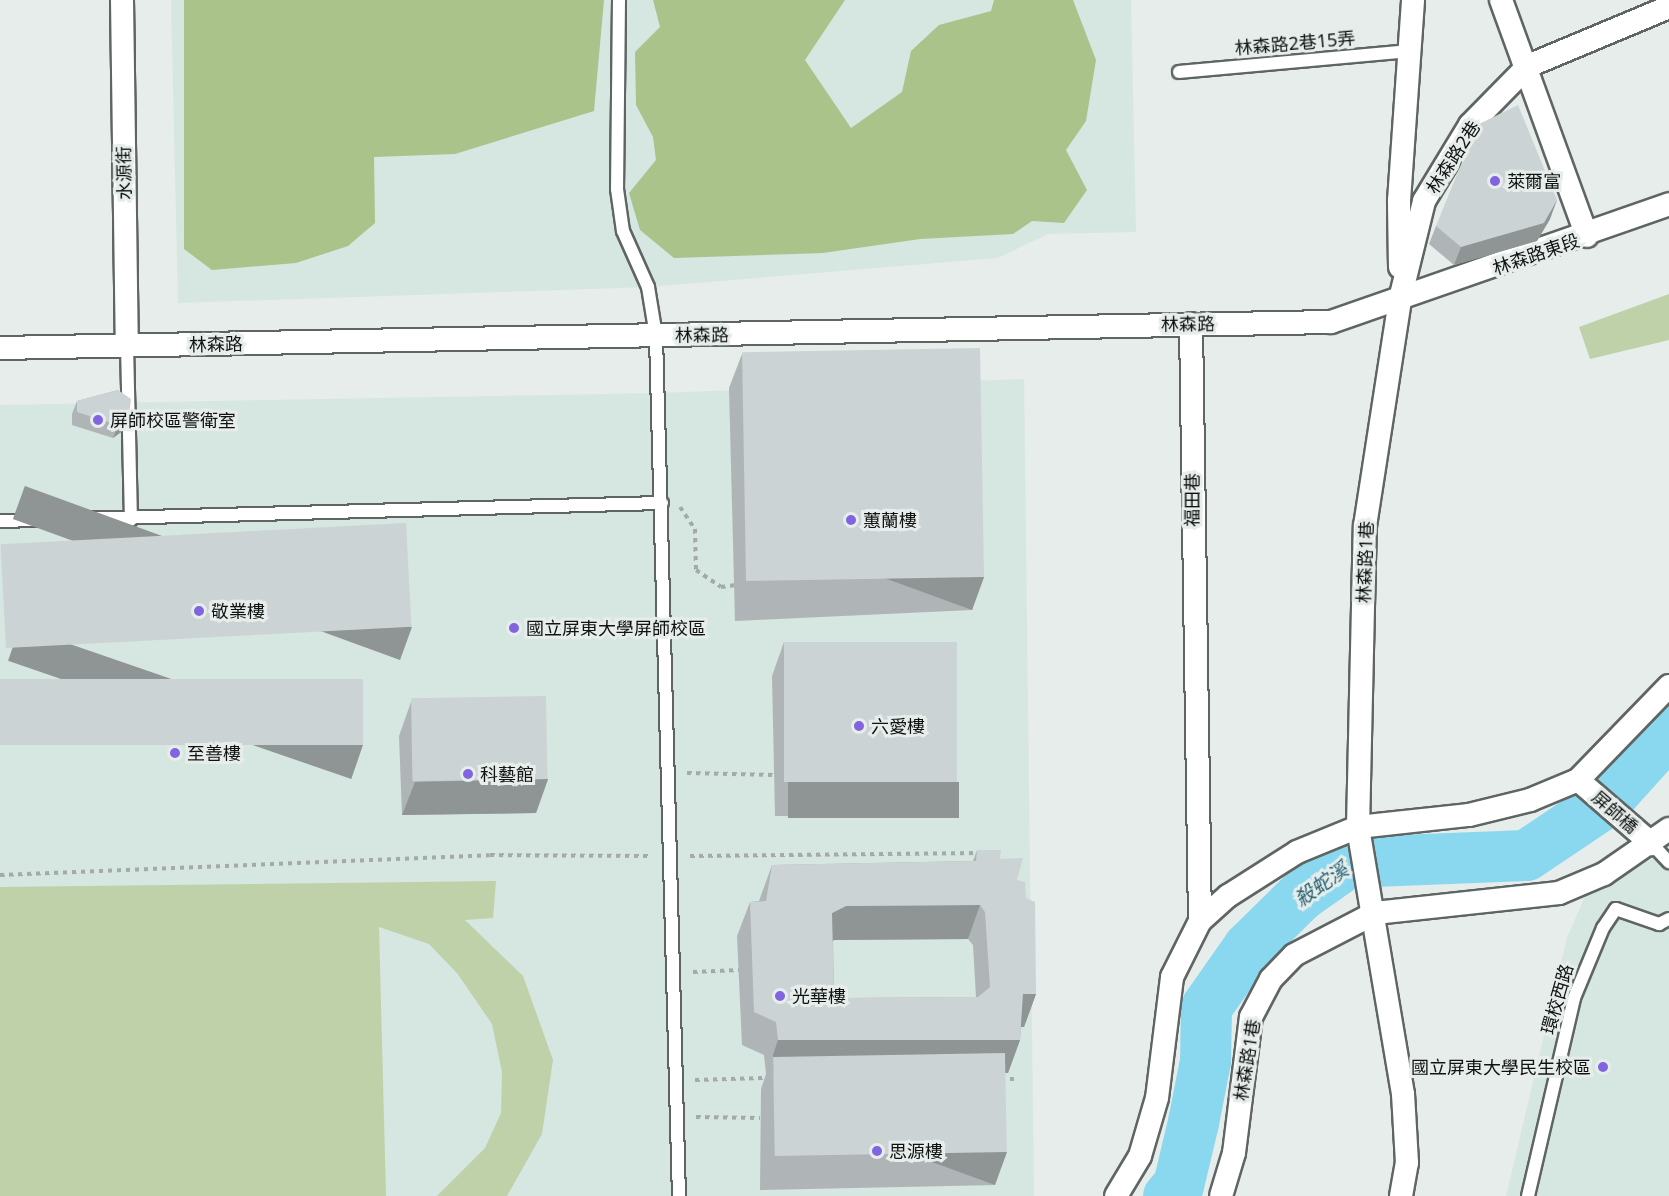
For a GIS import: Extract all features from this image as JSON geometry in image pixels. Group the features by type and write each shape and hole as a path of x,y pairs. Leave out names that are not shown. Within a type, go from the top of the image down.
{"street":[{"name":"水源街","path":"122,0 127,345"},
{"path":"1400,299 1399,201 1413,51 1413,0"},
{"path":"1502,0 1587,236"},
{"path":"1527,66 1669,7"},
{"name":"林森路2巷","path":"1400,299 1424,201 1470,125 1527,66"},
{"name":"林森路東段","path":"1400,299 1587,236 1669,204"},
{"name":"林森路","path":"0,348 1331,322 1400,299"},
{"name":"林森路1巷","path":"1375,913 1358,827 1365,526 1400,299"},
{"name":"福田巷","path":"1191,324 1194,675 1200,921"},
{"path":"1116,1196 1140,1156 1157,1098 1166,1000 1200,921 1265,871 1358,827 1469,815 1530,800 1578,780 1669,686"},
{"name":"屏師橋","path":"1578,780 1661,844"},
{"name":"林森路1巷","path":"1221,1196 1234,1154 1251,1017 1271,979 1294,955 1375,913 1559,893 1604,874 1661,844 1669,829"},
{"path":"1375,913 1404,1094 1407,1163 1401,1196"}],"lane":[{"path":"618,0 617,189 622,231 648,286 656,336 671,773 679,1196"},
{"name":"林森路2巷15弄","path":"1179,72 1413,51"},
{"path":"127,345 131,520"},
{"path":"0,521 131,520 662,503"},
{"path":"1661,844 1669,862"},
{"name":"環校西路","path":"1528,1196 1574,998 1603,928 1616,909 1659,924 1669,919"}],"path":[{"path":"662,503 677,504 690,514 696,528 696,570 721,587 736,585"},
{"path":"671,773 773,775"},
{"path":"0,874 490,855 990,853"},
{"path":"675,972 739,970"},
{"path":"676,1080 782,1078"},
{"path":"994,1079 1018,1079"},
{"path":"678,1117 760,1118"}],"shaded area":[{"path":"171,0 1131,0 1136,232 1048,234 998,258 648,287 178,303"},
{"name":"國立屏東大學屏師校區","path":"1024,379 1034,1196 0,1196 0,405 659,393"},
{"name":"國立屏東大學民生校區","path":"1669,849 1669,1196 1506,1196 1567,938 1585,896"}],"green space":[{"path":"184,0 604,0 594,111 455,154 374,157 375,223 348,246 296,263 212,270 184,249"},
{"path":"653,0 845,0 805,60 851,128 902,92 911,51 939,25 991,11 994,0 1073,0 1096,60 1086,121 1066,150 1087,190 1064,223 1032,221 1013,234 920,239 823,253 674,258 640,230 629,193 656,160 653,137 636,105 635,52 660,27"},
{"path":"1669,294 1669,340 1590,359 1579,327"},
{"path":"496,881 493,918 465,920 523,976 553,1060 542,1134 507,1196 437,1196 485,1148 501,1113 502,1072 492,1024 457,973 429,944 379,927 386,1196 0,1196 0,887"}],"building":[{"name":"萊爾富","path":"1518,105 1557,200 1544,223 1461,247 1436,226 1477,125"},
{"name":"蕙蘭樓","path":"980,348 984,577 746,581 742,352"},
{"path":"118,390 131,399 129,417 118,425 77,412 77,401"},
{"name":"敬業樓","path":"406,523 411,627 6,648 1,544"},
{"name":"六愛樓","path":"784,642 957,642 957,782 784,782"},
{"path":"0,679 363,679 363,745 0,745"},
{"path":"546,696 547,779 412,781 411,698"},
{"path":"977,850 1001,850 1000,859 1023,858 1017,880 1025,882 1026,898 1035,902 1036,994 1023,994 1020,1040 778,1040 776,1022 754,1012 750,902 766,901 772,865 976,861","holes":["980,905 985,912 990,987 978,997 845,998 834,992 832,913 846,906"]},
{"name":"思源樓","path":"1005,1053 1007,1152 775,1156 773,1057"}],"waterway":[{"name":"殺蛇溪","path":"1168,1196 1178,1185 1193,1122 1205,1061 1206,1007 1248,947 1301,895 1348,862 1526,855 1605,802 1669,731"}],"place":[{"name":"萊爾富","path":"1495,181"},
{"name":"屏師校區警衛室","path":"98,420"},
{"name":"蕙蘭樓","path":"851,520"},
{"name":"敬業樓","path":"199,611"},
{"name":"國立屏東大學屏師校區","path":"514,628"},
{"name":"六愛樓","path":"859,726"},
{"name":"至善樓","path":"175,753"},
{"name":"科藝館","path":"468,774"},
{"name":"光華樓","path":"780,996"},
{"name":"國立屏東大學民生校區","path":"1603,1067"},
{"name":"思源樓","path":"877,1151"}]}
